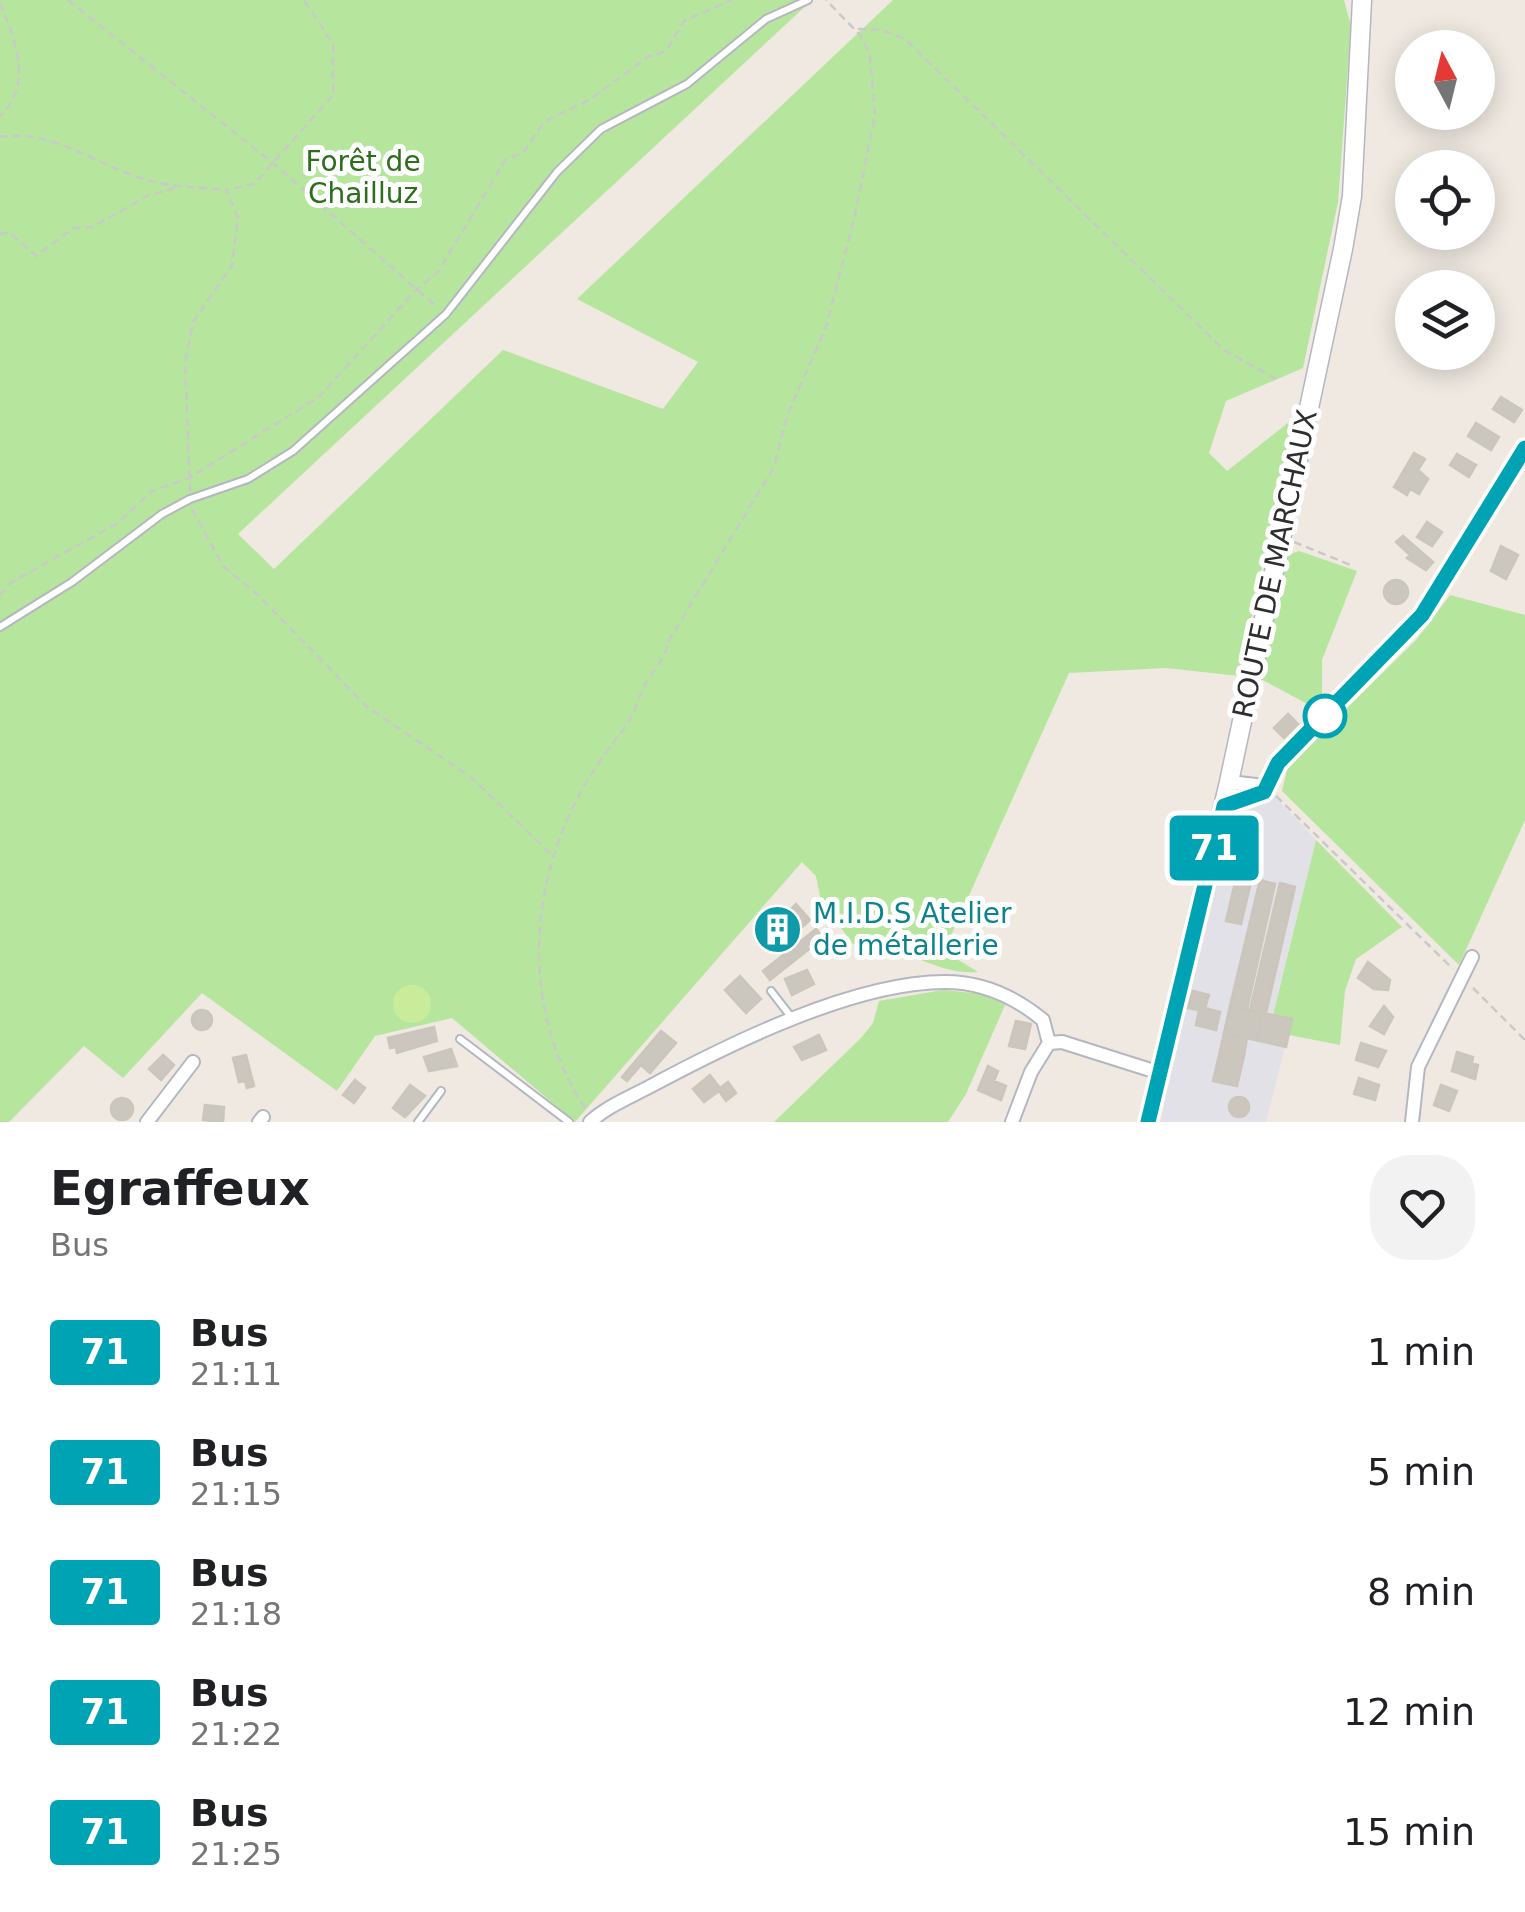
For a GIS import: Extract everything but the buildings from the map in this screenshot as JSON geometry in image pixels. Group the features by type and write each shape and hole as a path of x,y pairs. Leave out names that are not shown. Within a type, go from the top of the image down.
{"main road":[{"name":"ROUTE DE MARCHAUX","path":"1148,1122 1224,806 1352,196 1362,0"}],"street":[{"path":"1224,806 1256,797 1278,763 1422,615 1525,448"},
{"path":"1229,782 1266,786"},
{"path":"1412,1122 1418,1067 1472,956"},
{"path":"591,1120 704,1058 793,1019 883,993 944,982 981,986 1022,1004 1044,1020 1049,1043 1031,1072 1012,1122"},
{"path":"1049,1043 1062,1042 1160,1074"},
{"path":"147,1122 194,1062"}],"lane":[{"path":"0,627 190,499 248,479 293,451 446,314 557,172 600,128 686,84 766,19 808,0"},
{"path":"771,991 793,1019"},
{"path":"460,1039 569,1122"},
{"path":"418,1122 441,1091"}],"path":[{"path":"68,0 274,164 415,291 446,314"},
{"path":"0,137 22,133 177,188 226,190 254,184 274,164 295,133 333,95 333,44 304,6 304,0"},
{"path":"0,594 10,582 118,523 152,491 189,478 318,397 415,291 438,272 506,158 522,153 545,121 590,100 648,57 666,51 684,21 732,0"},
{"path":"591,1120 570,1086 541,1003 536,944 554,858 561,827 630,720 649,677 666,658 668,642 774,467 787,416 826,327 875,115 870,56 854,29 826,0"},
{"path":"0,2 16,44 20,87 0,116"},
{"path":"854,29 882,30 905,39 1224,350 1276,379"},
{"path":"0,234 10,232 36,256 72,228 92,226 147,196 177,188"},
{"path":"189,478 185,364 193,322 232,265 238,218 226,190"},
{"path":"190,499 204,539 223,566 258,595 366,706 472,778 554,858"},
{"path":"1280,536 1353,566"},
{"path":"1266,786 1525,1040"}],"shaded area":[{"path":"1274,796 1316,840 1273,1014 1292,1019 1266,1122 1160,1122 1231,815"}],"green space":[{"name":"Forêt de Chailluz","path":"0,0 812,0 238,534 274,569 503,350 663,409 698,362 577,299 893,0 1344,0 1351,26 1338,202 1303,368 1226,401 1209,453 1227,471 1293,419 1239,676 1166,668 1069,673 944,951 978,972 947,969 887,948 853,944 821,901 816,876 802,862 575,1122 452,1018 375,1036 337,1091 202,993 123,1078 84,1046 9,1122 0,1122"},
{"path":"1299,551 1357,571 1322,660 1322,704 1317,709 1259,678 1285,556"},
{"path":"1450,595 1525,615 1525,820 1459,965 1282,791 1288,766 1417,639"},
{"path":"1316,840 1402,927 1356,959 1345,991 1340,1045 1289,1035 1292,1019 1273,1015"},
{"path":"412,985 426,990 431,1004 426,1018 412,1023 398,1018 393,1004 398,990"},
{"path":"943,990 984,994 1005,1005 966,1094 948,1122 774,1122 861,1038 873,1023 879,1001"}],"bus line":[{"name":"71","path":"1148,1122 1224,806 1264,792 1278,763 1422,615 1525,448"}],"place":[{"name":"M.I.D.S Atelier de métallerie","path":"778,929"}]}
